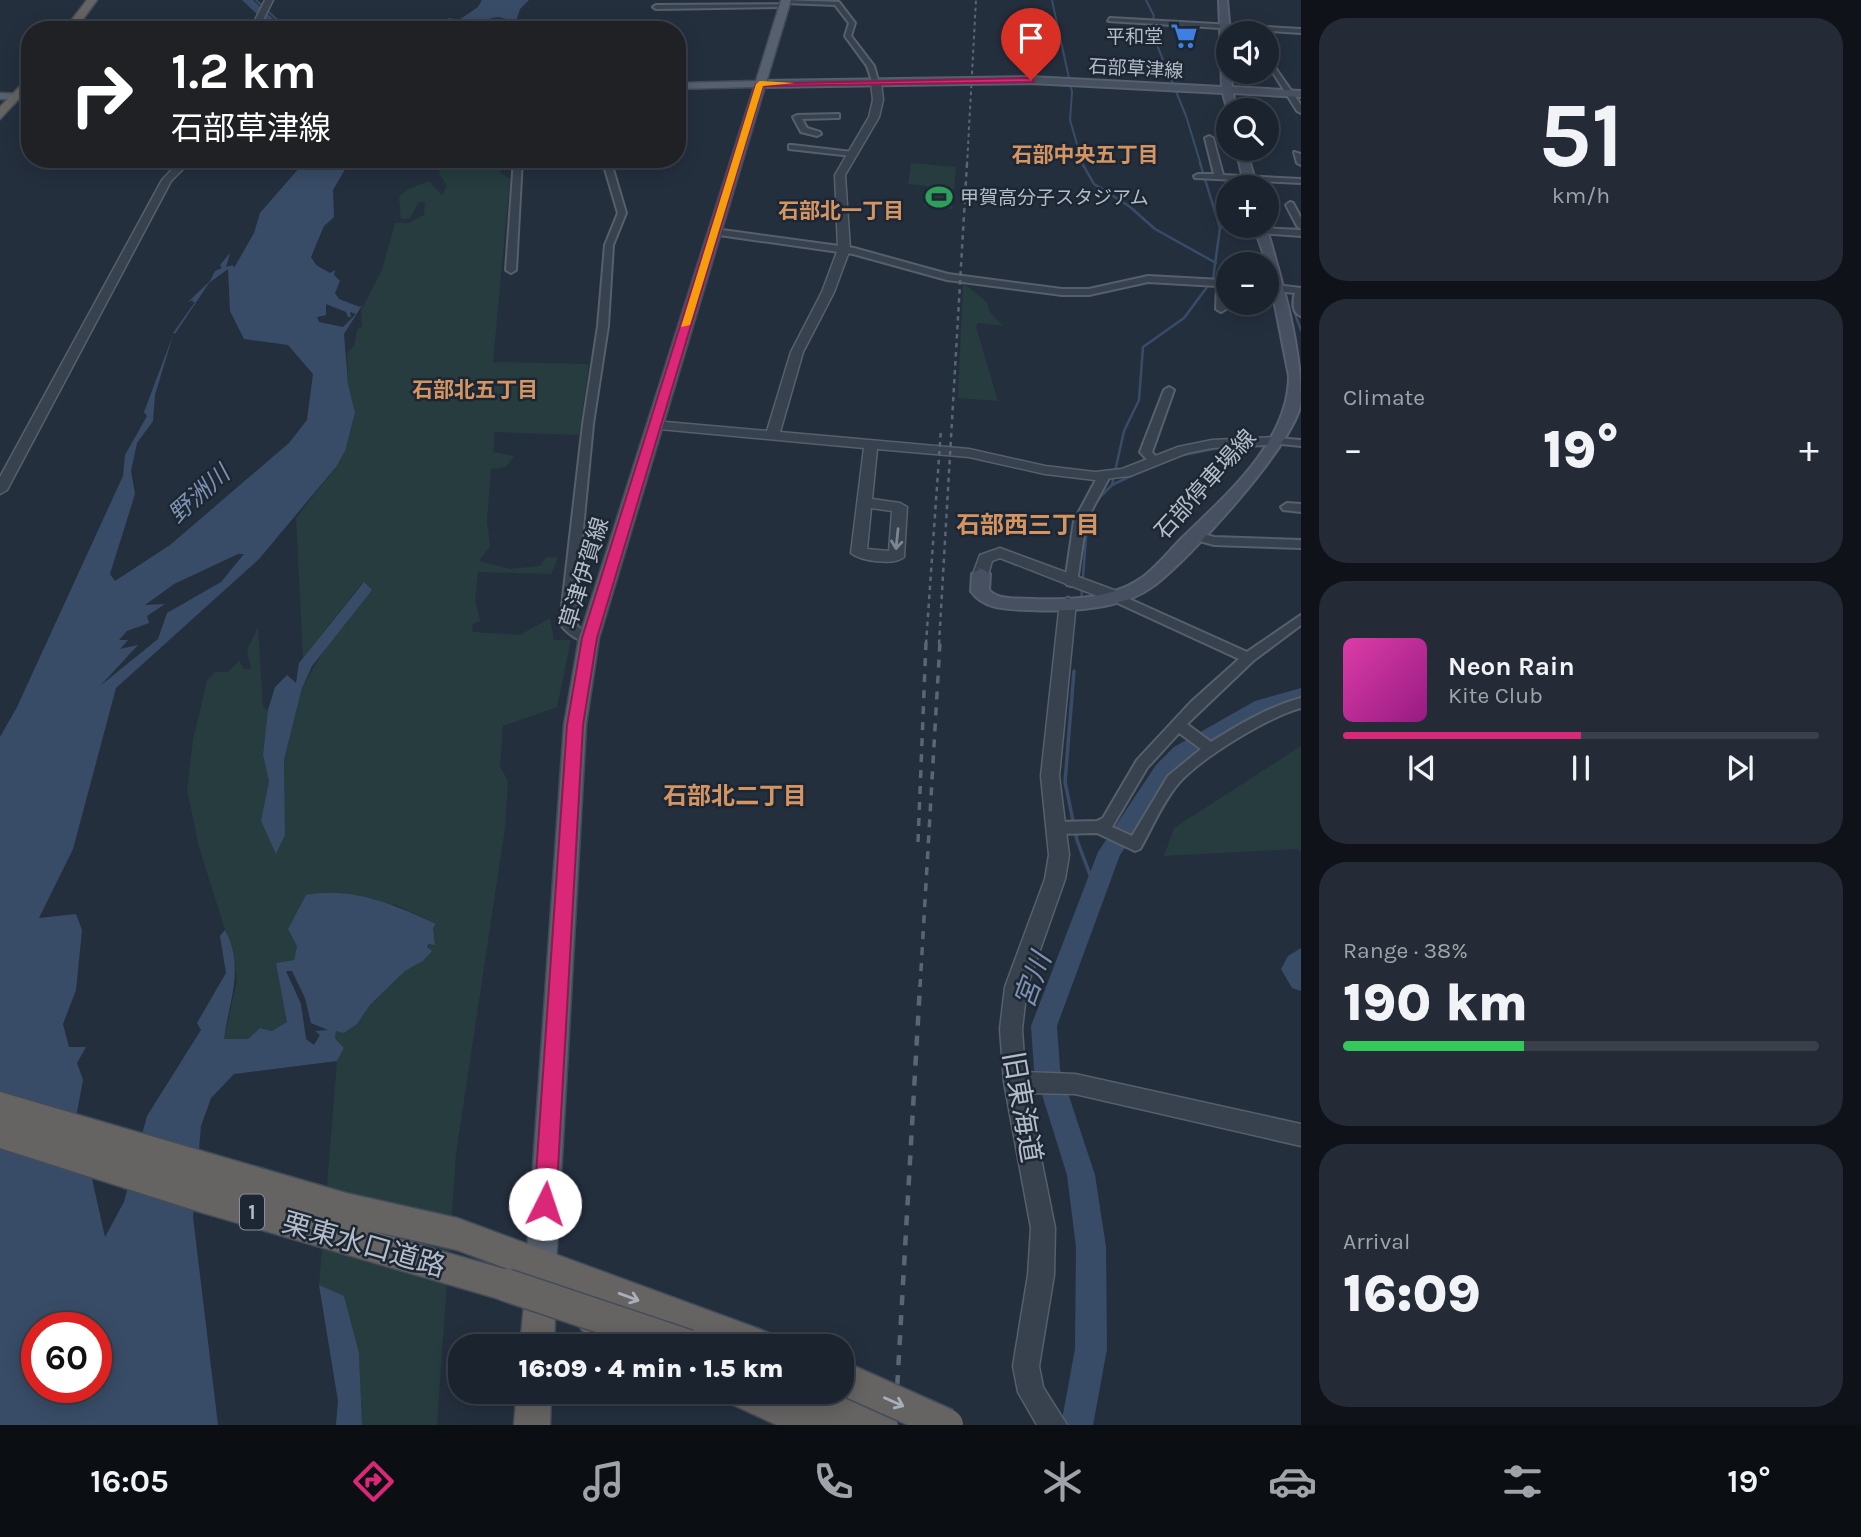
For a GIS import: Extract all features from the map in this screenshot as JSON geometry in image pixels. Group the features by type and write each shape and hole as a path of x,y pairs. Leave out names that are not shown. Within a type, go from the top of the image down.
{"highway":[{"path":"76,21 92,0"},
{"path":"0,115 4,97 21,77"},
{"path":"4,97 21,85"},
{"name":"栗東水口道路","path":"0,1106 346,1209 457,1234 541,1266"},
{"name":"栗東水口道路","path":"0,1134 201,1197 506,1285 652,1334"},
{"path":"538,1334 541,1266"},
{"name":"1","path":"541,1266 728,1334"},
{"name":"1","path":"541,1266 576,1294 608,1334"},
{"path":"854,1383 947,1425"},
{"path":"533,1425 534,1404"},
{"path":"770,1404 817,1425"},
{"path":"831,1404 879,1425"}],"main road":[{"path":"1223,0 1225,21"},
{"name":"草津伊賀線","path":"541,1266 574,738 589,638 760,84 794,2"},
{"name":"石部草津線","path":"760,84 1031,80 1301,94"},
{"path":"686,86 760,84"},
{"path":"1225,84 1228,98"},
{"name":"石部停車場線","path":"1116,597 1146,583 1193,535 1276,441 1292,414 1296,394 1296,352 1279,308"},
{"path":"981,574 980,591 991,600 1011,603 1077,593"}],"street":[{"path":"259,21 269,0"},
{"path":"656,7 837,3 852,23 848,36 870,66 876,82 874,117 838,184 844,249 828,292 797,352 772,437"},
{"path":"1110,20 1216,25"},
{"path":"1279,31 1301,31"},
{"path":"1279,79 1301,111"},
{"path":"836,113 823,134 817,134 804,130 797,117 836,113"},
{"path":"817,134 821,150"},
{"path":"1209,138 1218,175"},
{"path":"792,147 852,154"},
{"path":"0,490 167,180 179,168"},
{"path":"511,270 517,168"},
{"path":"589,638 579,635 567,624 588,424 603,326 609,245 622,213 609,168"},
{"path":"1198,176 1216,177"},
{"path":"1279,182 1301,181"},
{"path":"1290,205 1301,226"},
{"path":"1279,230 1301,233"},
{"path":"715,232 844,249 947,277 1062,292 1089,292 1149,279 1216,283"},
{"path":"1279,288 1301,291 1297,302 1301,313"},
{"path":"1153,460 1146,452 1148,439 1169,390"},
{"path":"654,425 979,454 1045,470 1104,476 1125,472 1183,450 1212,444 1276,441 1301,443"},
{"path":"865,503 871,443"},
{"path":"1077,593 1080,521 1104,476"},
{"path":"1287,507 1301,508"},
{"path":"1193,535 1214,541 1301,544"},
{"path":"981,574 985,558 1000,553 1077,593 1116,597 1248,657"},
{"name":"旧東海道","path":"1049,1419 1031,1392 1026,1366 1041,1275 1043,1228 1022,1081 1011,1029 1016,986 1055,879 1059,855 1050,776 1077,593"},
{"path":"1105,830 1142,764 1183,728 1248,657 1301,619"},
{"path":"1058,828 1105,830 1135,845 1174,780 1211,749 1276,710 1301,704"},
{"path":"1183,728 1211,749"},
{"path":"1022,1081 1075,1084 1301,1135"}],"green space":[{"path":"911,163 956,167 952,209 924,206 927,186 908,184"},
{"path":"440,168 502,168 500,172 510,179 493,362 589,364 579,435 495,432 493,452 514,456 506,467 491,469 487,521 490,546 479,561 510,569 540,566 546,557 558,558 551,574 478,572 475,600 480,621 472,625 473,632 520,635 550,618 554,640 571,640 557,707 503,726 500,767 508,781 505,828 456,1154 437,1425 362,1425 359,1353 344,1297 319,1285 337,1061 344,1048 335,1037 336,1030 357,1024 370,1005 405,971 423,961 430,944 435,944 433,928 436,924 394,904 297,946 294,960 277,963 288,1022 272,1031 260,1028 248,1039 224,1039 237,981 234,958 199,847 187,790 193,740 207,681 215,672 228,672 239,661 244,669 251,669 247,650 258,627 263,707 268,710 263,755 269,781 261,821 276,853 285,835 284,760 302,688 363,582 303,658 296,518 336,467 350,433 355,413 348,384 347,353 354,346 357,330 362,326 361,311 382,270 395,223 409,223 424,215 425,202 419,202 410,218 401,219 399,197 408,189 429,181 442,195 447,186 439,173"},
{"path":"963,283 987,302 990,312 1003,326 978,323 976,327 998,401 958,398"},
{"path":"1301,746 1301,852 1297,849 1164,856 1174,828"}],"water":[{"path":"482,0 529,0 520,9 516,21 505,21 506,19 497,17 485,21 448,21 448,18 459,20 478,7"},
{"path":"299,168 346,168 333,190 334,217 324,226 311,257 316,265 330,273 335,270 334,275 340,281 335,293 339,299 360,307 363,304 344,334 348,384 355,413 345,451 336,467 259,559 116,688 73,849 39,918 76,914 82,930 76,990 63,1024 69,1047 86,1047 77,1063 83,1080 77,1112 105,1237 124,1202 147,1116 201,1030 197,1023 226,973 220,936 225,930 231,944 235,971 224,1039 248,1039 260,1028 272,1031 287,1022 276,963 294,960 297,946 288,929 306,895 357,895 405,910 436,924 433,928 435,945 429,944 427,947 432,951 423,961 405,971 370,1005 357,1024 344,1033 336,1031 335,1038 344,1048 337,1061 234,1074 211,1098 201,1126 193,1217 218,1425 0,1425 0,737 17,707 123,476 125,455 147,416 144,412 173,335 155,395 153,421 137,443 131,471 135,494 110,574 115,581 170,545 289,443 307,420 313,374 288,345 244,339 230,311 228,269 209,283 175,334 173,333 195,302 188,302 210,281 215,271 222,268 220,265 230,253 226,267 233,265 234,268 254,233 260,213","holes":["326,304 346,312 348,317 351,317 350,312 356,314 343,327 319,322 317,317 326,315","238,554 244,554 221,582 167,613 158,639 100,686 138,645 120,649 128,640 119,640 127,631 149,623 147,616 165,604 145,605 174,584","286,971 292,971 305,998 311,1023 328,1030 315,1031 320,1035 314,1045 306,1039 301,1004"]},
{"path":"364,582 372,590 312,666 302,688 284,760 285,835 276,854 261,821 269,781 263,755 268,710 275,687 287,675 296,683 299,663"},
{"path":"1301,948 1301,991 1292,988 1281,969 1288,956"},
{"path":"319,1285 344,1296 359,1353 362,1425 336,1425 338,1401"}],"waterway":[{"path":"247,0 270,21"},
{"path":"256,0 278,21"},
{"path":"1052,0 1072,92 1070,120 1083,164"},
{"path":"1146,0 1154,16 1151,24 1157,45 1186,116 1201,165"},
{"path":"1200,163 1220,228 1215,263"},
{"path":"1083,164 1094,184 1129,206 1155,229 1215,263"},
{"path":"1112,485 1124,431 1139,400 1143,347 1184,318 1213,279 1215,263"},
{"path":"1293,294 1292,306 1301,330"},
{"path":"1179,456 1219,448 1268,446"},
{"path":"1112,485 1133,475"},
{"path":"1081,603 1087,524 1096,501 1112,485"},
{"path":"1074,671 1065,782 1077,840 1096,891"},
{"name":"宮川","path":"1077,1425 1091,1349 1091,1247 1081,1175 1047,1069 1044,1026 1110,852 1164,771 1182,753 1262,706 1301,695"}],"railway":[{"path":"967,165 976,0"},
{"path":"939,644 967,163"},
{"path":"926,644 941,429"},
{"path":"918,842 926,642"},
{"path":"920,987 940,642"},
{"path":"895,1425 920,985"}],"slow traffic":[{"path":"685,325 760,84 791,83"}],"place":[{"name":"平和堂","path":"1184,36"},
{"name":"甲賀高分子スタジアム","path":"939,197"}],"district":[{"name":"石部中央五丁目","path":"1085,155"},
{"name":"石部北一丁目","path":"841,211"},
{"name":"石部北五丁目","path":"475,390"},
{"name":"石部西三丁目","path":"1028,525"},
{"name":"石部北二丁目","path":"735,796"}],"route":[{"path":"545,1204 569,801 575,725 589,638 760,84 1031,80"}],"water label":[{"name":"野洲川","path":"199,494"}]}
